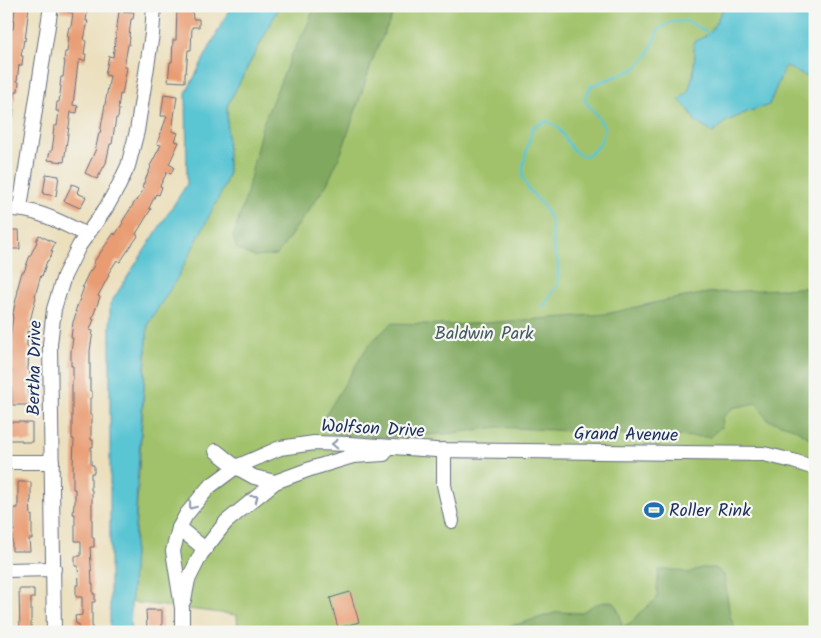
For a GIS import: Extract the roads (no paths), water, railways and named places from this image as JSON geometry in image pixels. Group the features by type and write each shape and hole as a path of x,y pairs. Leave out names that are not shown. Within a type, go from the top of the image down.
{"street":[{"path":"51,6 13,209 48,216 87,235"},
{"name":"Bertha Drive","path":"54,632 50,344 54,309 64,276 80,246 120,185 128,166 137,132 152,34 154,6"},
{"name":"Wolfson Drive","path":"182,632 182,608 173,551 179,528 186,514 209,487 236,467 280,448 314,443 440,450"},
{"path":"440,450 444,486 452,522"},
{"name":"Wolfson Drive","path":"182,608 188,580 201,554 226,522 275,482 353,456 440,450"},
{"name":"Grand Avenue","path":"440,450 764,454 815,468"},
{"path":"216,451 236,467 254,477 275,482"},
{"path":"6,462 52,462"},
{"path":"179,528 205,549"},
{"path":"6,570 54,570"}],"water":[{"path":"231,6 280,6 227,106 228,175 223,189 178,277 148,324 137,485 130,632 110,632 110,304 187,184 186,93"},
{"path":"723,6 815,6 815,81 785,66 769,105 725,122 713,133 696,122 689,110 679,100 688,92 693,75 695,56 693,43 710,33"}],"waterway":[{"path":"543,307 558,284 558,263 553,245 551,220 543,205 529,190 523,178 523,167 533,127 547,121 558,127 572,149 581,156 589,155 600,144 605,128 584,100 591,86 635,69 648,55 659,29 672,22 687,21 710,34"}],"place":[{"name":"Roller Rink","path":"654,510"}],"park label":[{"name":"Baldwin Park","path":"484,333"}]}
